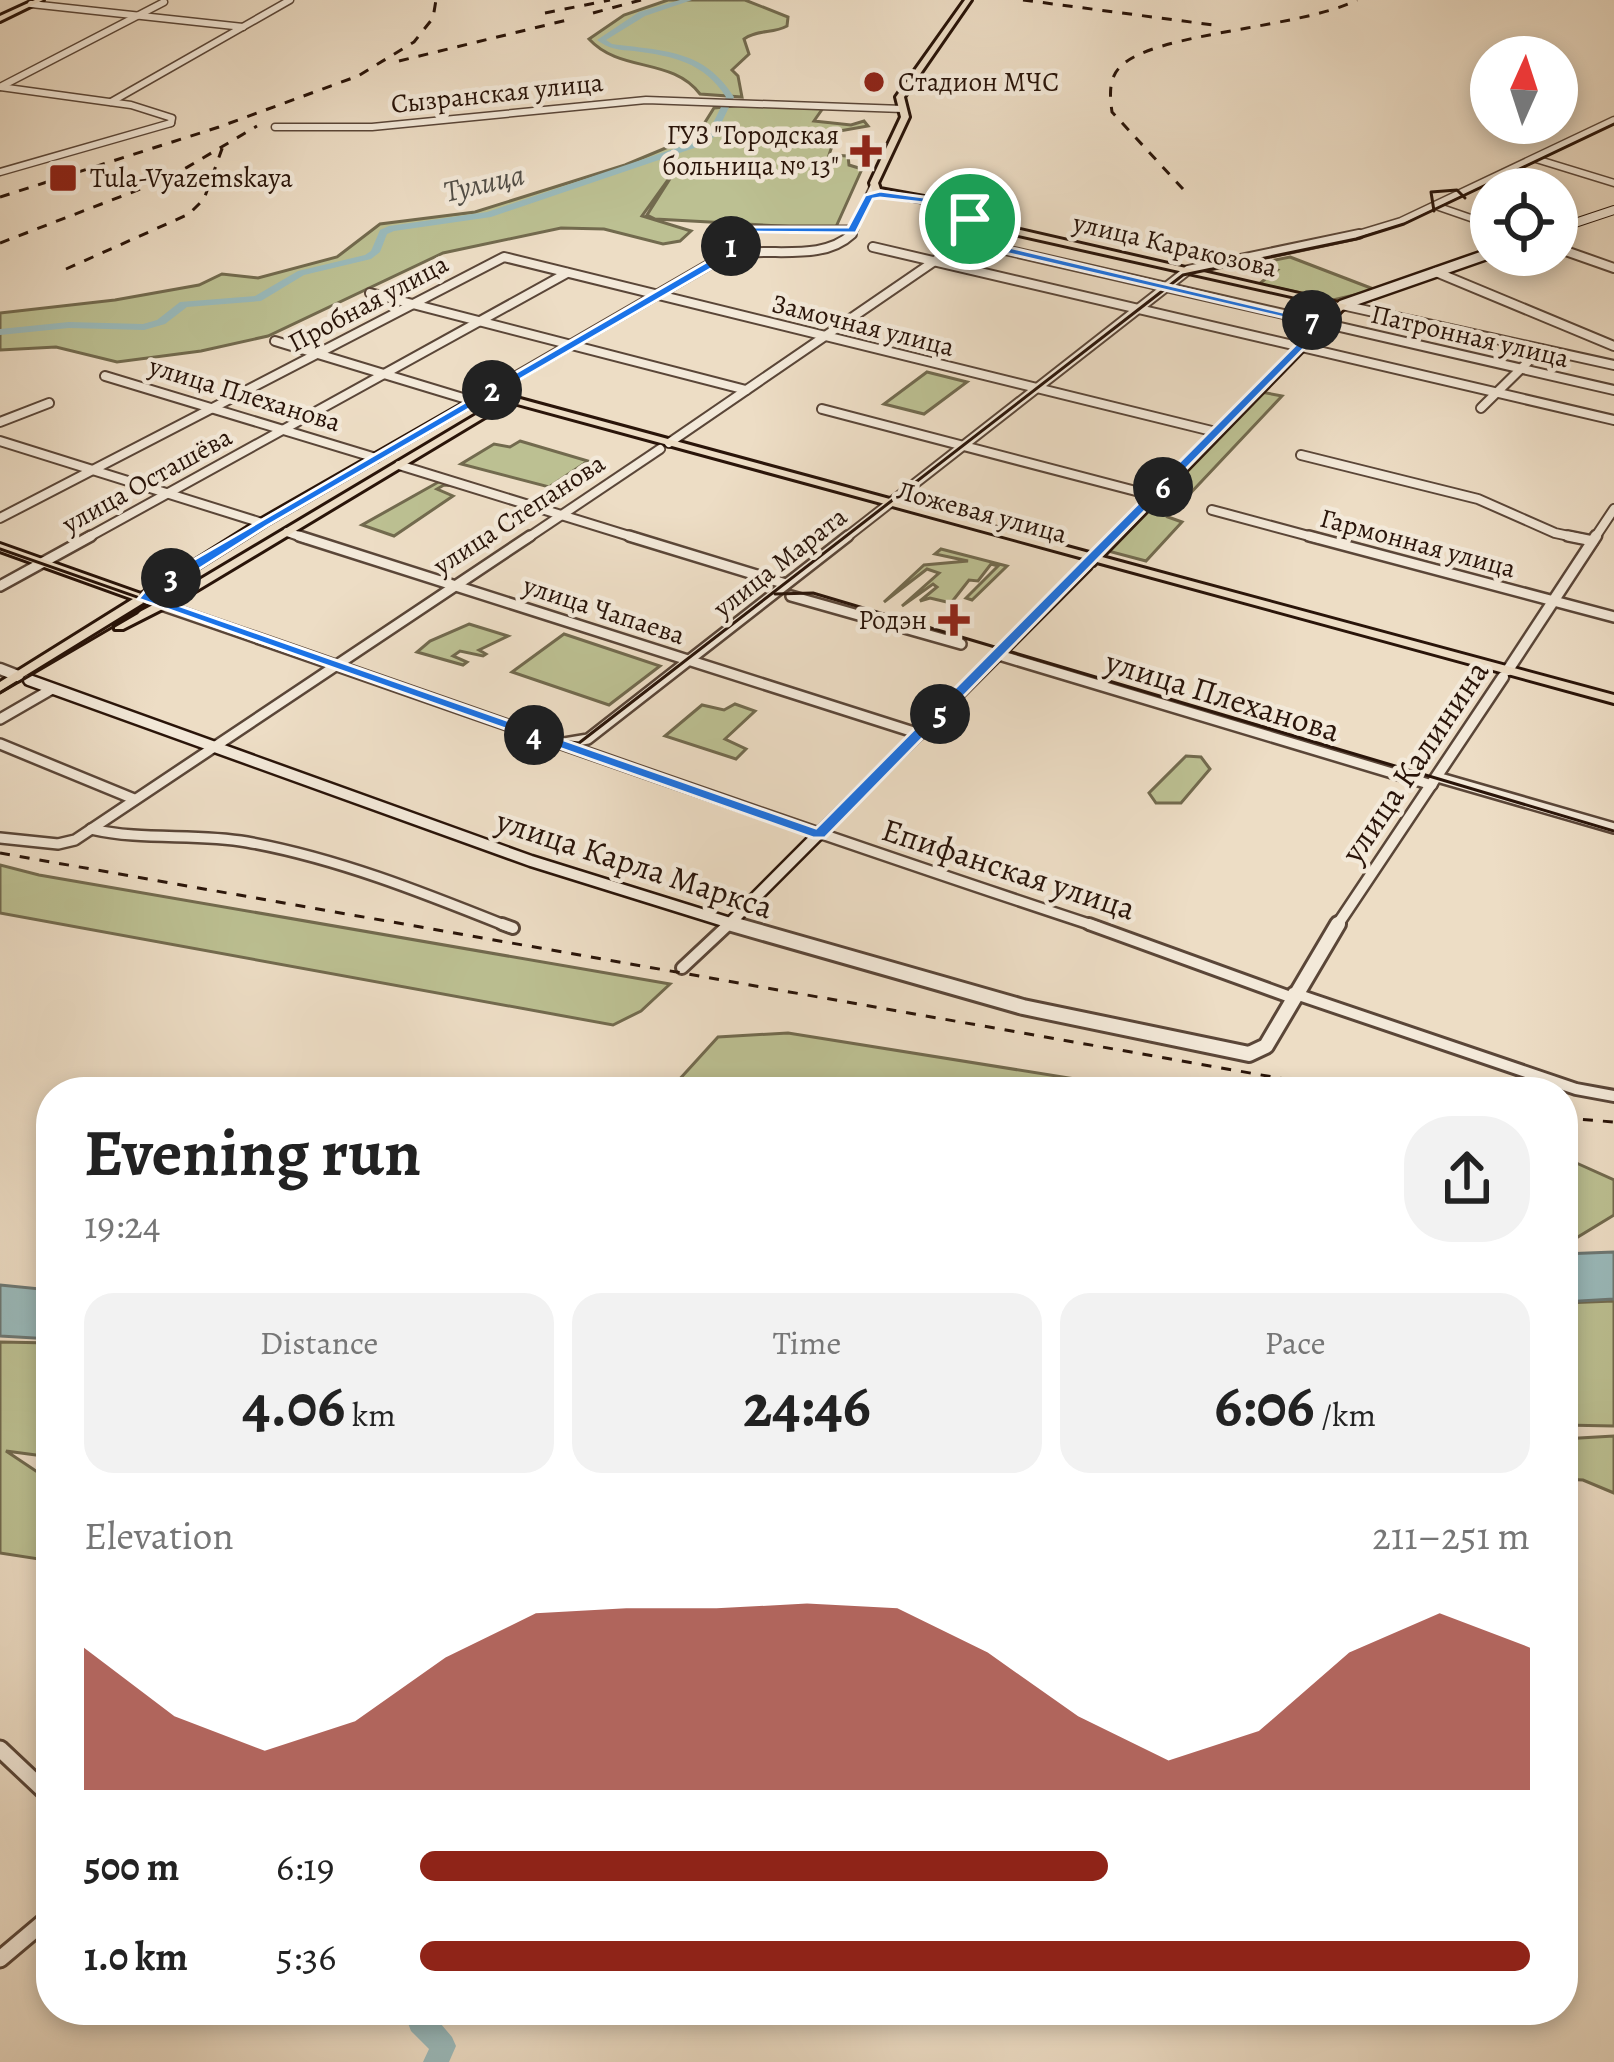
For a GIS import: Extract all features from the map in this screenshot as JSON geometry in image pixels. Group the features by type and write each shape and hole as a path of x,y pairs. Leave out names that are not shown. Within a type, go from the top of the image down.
{"main road":[{"path":"871,192 904,120 902,94 968,0"},
{"path":"0,17 35,1"},
{"name":"улица Каракозова","path":"871,192 927,200 987,225 1342,305"},
{"path":"1578,223 1614,210"},
{"path":"730,923 1342,305 1470,260"},
{"path":"0,697 146,599 155,588 477,400"},
{"name":"Ложевая улица","path":"477,400 664,446"},
{"name":"Ложевая улица","path":"477,400 664,446 1614,703"},
{"path":"0,687 161,605 495,408"},
{"name":"улица Плеханова","path":"376,458 399,465"},
{"name":"улица Чапаева","path":"262,523 287,532"},
{"path":"0,547 161,605"},
{"name":"улица Карла Маркса","path":"24,678 531,861 730,923"}],"street":[{"path":"111,102 290,0"},
{"path":"35,1 243,27"},
{"path":"0,87 164,2"},
{"path":"0,87 111,102 172,118 0,172"},
{"name":"Сызранская улица","path":"275,127 372,127 646,100 903,109"},
{"name":"улица Марата","path":"564,742 588,739 1190,271 1372,233 1443,208 1614,120"},
{"path":"1540,160 1614,183"},
{"path":"735,239 755,246 821,252 855,229 871,192"},
{"path":"1443,208 1470,218"},
{"name":"улица Степанова","path":"0,838 58,844 75,840 987,225"},
{"path":"724,256 742,228 855,229"},
{"name":"Патронная улица","path":"966,241 1614,390"},
{"path":"477,400 724,256 755,246"},
{"path":"873,247 1614,420"},
{"path":"1578,255 1614,268"},
{"name":"Замочная улица","path":"500,257 1216,432"},
{"name":"Пробная улица","path":"3,516 500,257"},
{"path":"1436,272 1614,346"},
{"name":"улица Осташёва","path":"0,586 567,273"},
{"path":"370,293 746,390"},
{"name":"улица Каракозова","path":"1342,305 1614,365"},
{"name":"Ложевая улица","path":"275,341 477,400"},
{"path":"1481,408 1540,349"},
{"name":"улица Плеханова","path":"105,376 376,458"},
{"path":"0,422 49,403"},
{"path":"822,409 1154,496"},
{"name":"улица Чапаева","path":"0,441 262,523"},
{"path":"1301,454 1478,500 1555,533 1593,541"},
{"name":"улица Плеханова","path":"399,465 785,584"},
{"name":"улица Калинина","path":"1266,1046 1293,996 1614,509"},
{"name":"Гармонная улица","path":"1212,510 1614,617"},
{"name":"улица Чапаева","path":"287,532 920,734"},
{"path":"791,596 961,644"},
{"name":"Епифанская улица","path":"161,605 564,742 819,835 1189,956 1202,968 1539,1077"},
{"name":"улица Плеханова","path":"999,655 1614,828"},
{"name":"улица Карла Маркса","path":"0,669 24,678"},
{"path":"0,719 52,689"},
{"path":"0,744 134,799"},
{"path":"91,829 132,840 217,839 259,845 434,897 513,928"},
{"path":"682,968 730,923"},
{"name":"улица Карла Маркса","path":"730,923 1124,1031 1238,1055 1266,1046"},
{"name":"Епифанская улица","path":"1578,1089 1614,1096"},
{"path":"0,1749 36,1783"},
{"path":"0,1959 36,1929"}],"green space":[{"path":"668,0 745,0 788,17 787,26 744,39 749,54 732,70 742,97 700,94 675,75 615,57 589,39 624,15"},
{"path":"754,104 823,108 814,121 851,125 864,121 868,126 811,136 833,143 829,155 848,156 849,165 862,169 835,229 647,215 680,163 642,216 691,231 680,241 663,244 604,229 561,228 443,253 268,336 201,351 117,362 56,347 0,350 0,313 115,300 199,285 222,274 258,278 337,257 380,224 475,212 625,165 697,135 714,108"},
{"path":"1290,257 1376,290 1333,300 1259,284 1277,270 1250,265"},
{"path":"927,372 967,382 924,414 884,404"},
{"path":"1261,392 1282,396 1168,517 1182,522 1146,561 1108,551"},
{"path":"520,441 588,461 549,487 461,464 494,444 510,447"},
{"path":"442,480 467,487 437,489 453,496 394,536 362,525"},
{"path":"941,549 1007,566 972,600 966,598 998,566 991,564 978,581 969,580 951,603 930,598 920,601 937,587 933,584 902,606 939,573 927,569 884,602 924,565 968,561 935,554"},
{"path":"469,624 508,636 479,650 486,654 483,656 460,651 453,656 467,662 463,665 417,652 430,641"},
{"path":"564,634 660,666 609,705 512,672"},
{"path":"735,704 755,711 725,739 746,749 736,759 665,736 702,705 724,710"},
{"path":"1186,756 1201,757 1210,769 1181,803 1156,803 1149,793"},
{"path":"0,865 670,984 641,1011 613,1025 0,913"},
{"path":"788,1033 1062,1077 682,1077 718,1037"},
{"path":"1578,1164 1614,1180 1614,1215 1578,1237"},
{"path":"1614,1301 1614,1426 1578,1425 1578,1302"},
{"path":"0,1342 36,1343 36,1455 6,1451 36,1471 36,1559 0,1553"},
{"path":"1614,1436 1614,1493 1578,1480 1578,1438"}],"water":[{"path":"1614,1252 1614,1299 1578,1301 1578,1253"},
{"path":"0,1285 36,1289 36,1338 0,1336"}],"waterway":[{"name":"Тулица","path":"0,332 69,325 144,327 161,322 184,304 257,299 301,273 368,257 383,232 392,228 488,215 700,143 711,136 730,97 720,81 679,56 610,46 601,40 642,14 688,0"},
{"path":"423,2025 443,2046 436,2062"}],"tram line":[{"path":"1463,196 1614,124"},
{"path":"1434,210 1431,192 1457,190 1463,196"},
{"path":"1434,210 1463,196"},
{"path":"143,599 542,739 579,743 1183,275 1356,239 1434,210"},
{"path":"0,549 143,599"},
{"path":"775,594 813,593 1614,831"},
{"path":"141,595 143,599"},
{"path":"0,693 137,613 145,604 143,599"}],"railway":[{"path":"0,197 219,127 358,76 414,42 433,18 436,0"},
{"path":"545,13 610,0"},
{"path":"593,13 641,0"},
{"path":"1023,0 1221,26"},
{"path":"1183,189 1112,112 1110,94 1120,67 1163,46 1300,18 1357,0"},
{"path":"399,61 567,20"},
{"path":"223,146 257,126"},
{"path":"0,243 169,178 223,146"},
{"path":"66,269 189,214 204,199 223,146"},
{"path":"0,853 1273,1077"},
{"path":"1578,1119 1614,1122"}],"place":[{"name":"Стадион МЧС","path":"874,82"},
{"name":"ГУЗ \"Городская больница № 13\"","path":"866,151"},
{"name":"Tula-Vyazemskaya","path":"63,178"},
{"name":"Родэн","path":"954,620"}],"route":[{"path":"880,195 927,200 970,219 987,225 966,241 1323,323 819,835 146,599 155,588 262,523 724,256 741,229 852,231 869,197 880,195"}]}
